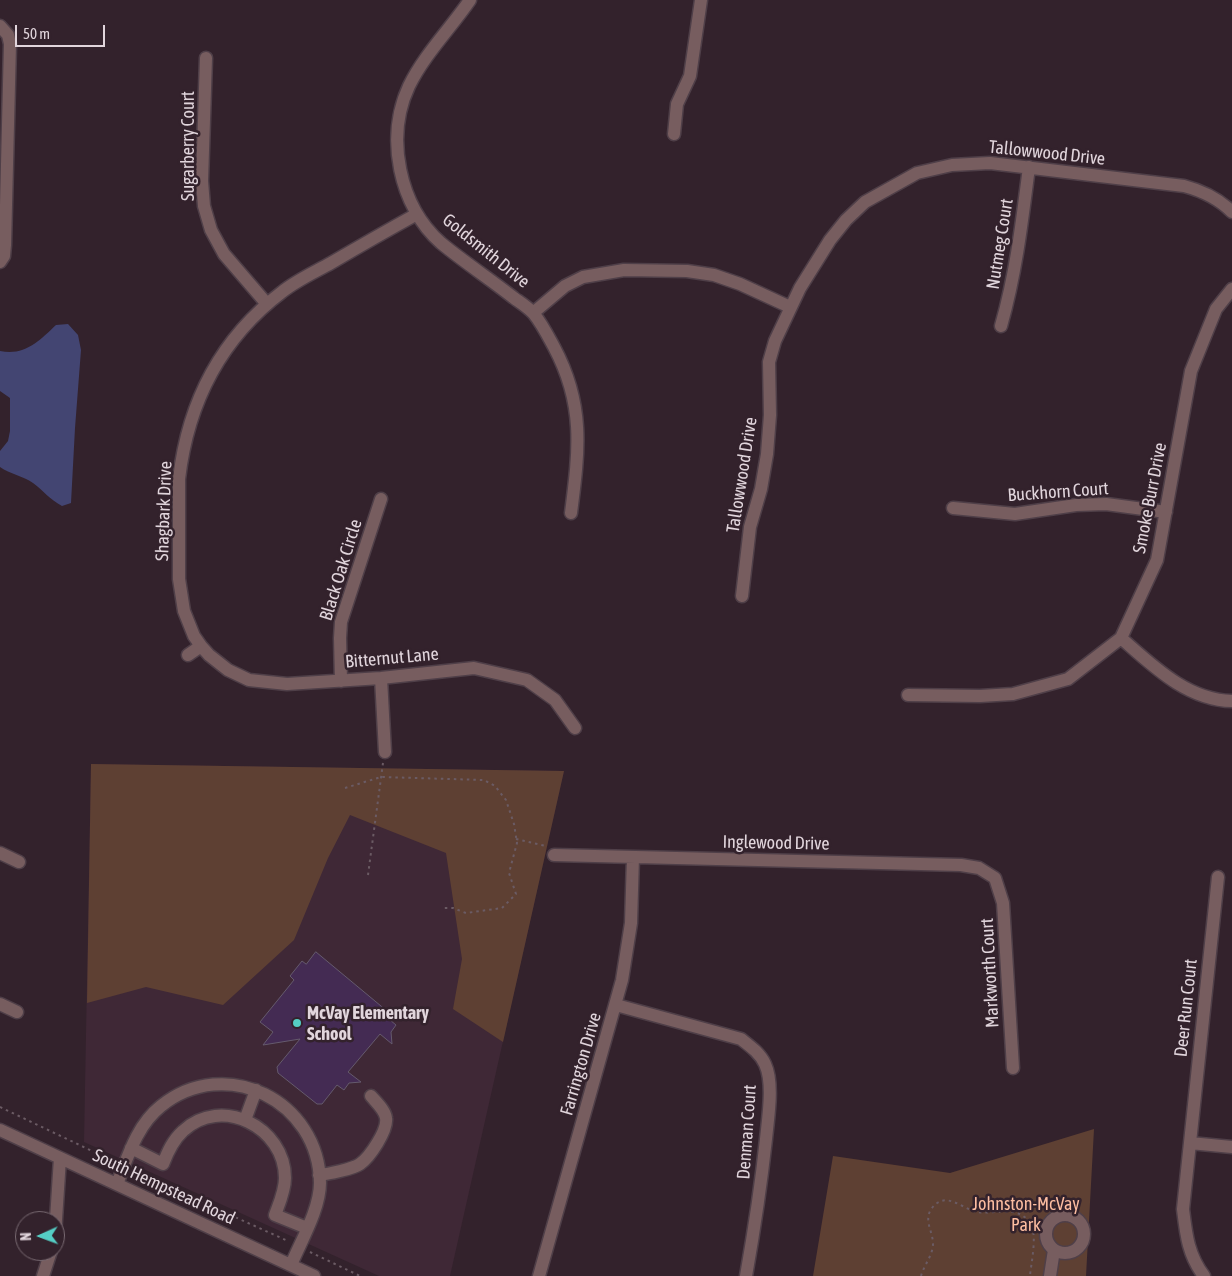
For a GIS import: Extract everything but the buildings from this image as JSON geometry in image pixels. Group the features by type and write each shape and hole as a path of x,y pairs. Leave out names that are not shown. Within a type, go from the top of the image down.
{"street":[{"path":"674,134 677,104 690,76 701,0"},
{"name":"Goldsmith Drive","path":"463,3 420,66 408,88 398,132 398,158 401,176 407,196 417,214 440,242 533,313 564,366 572,387 578,422 578,457 571,513"},
{"path":"0,262 4,256 5,244 10,53 8,35 2,27"},
{"name":"Sugarberry Court","path":"206,58 202,180 204,206 211,230 224,254 267,304"},
{"name":"Tallowwood Drive","path":"742,596 750,527 767,454 770,415 769,362 775,341 800,288 830,240 846,220 866,202 887,188 917,173 952,166 990,163 1184,186 1209,195 1221,202 1232,212"},
{"name":"Nutmeg Court","path":"1000,326 1010,294 1018,256 1029,167"},
{"name":"Shagbark Drive","path":"201,646 188,623 181,597 179,479 184,445 195,406 217,361 247,323 284,290 417,214"},
{"path":"533,313 565,286 583,277 624,270 687,271 714,275 740,284 790,308"},
{"name":"Smoke Burr Drive","path":"908,695 1013,694 1068,679 1121,638 1157,560 1191,370 1216,309 1232,288"},
{"name":"Black Oak Circle","path":"341,681 340,638 342,622 381,499"},
{"name":"Buckhorn Court","path":"953,508 1015,514 1076,505 1106,504 1166,512"},
{"path":"1121,638 1153,666 1185,689 1221,701 1232,701"},
{"path":"188,655 201,646"},
{"name":"Bitternut Lane","path":"201,646 218,663 249,680 286,684 381,678 474,668 527,680 555,700 575,728"},
{"path":"381,678 385,752"},
{"path":"0,853 19,862"},
{"name":"Inglewood Drive","path":"554,855 961,865 979,868 995,878"},
{"name":"Farrington Drive","path":"539,1276 622,980 631,923 633,857"},
{"name":"Deer Run Court","path":"1204,1276 1198,1268 1187,1243 1183,1209 1218,877"},
{"name":"Markworth Court","path":"995,878 1004,908 1013,1068"},
{"path":"0,1004 17,1012"},
{"name":"Denman Court","path":"616,1005 741,1039 753,1048 765,1063 770,1081 768,1122 760,1197 746,1276"},
{"path":"117,1184 139,1132 149,1118 173,1097 188,1090 219,1084 256,1090 279,1102 302,1124 315,1154 320,1184 318,1200 291,1265"},
{"path":"245,1120 256,1090"},
{"path":"319,1175 359,1165 372,1151 383,1134 387,1119 382,1109 371,1096"},
{"path":"131,1148 163,1164 170,1146 183,1130 201,1120 220,1116 245,1120 258,1126 273,1140 282,1159 285,1179 275,1215 307,1228"},
{"name":"South Hempstead Road","path":"0,1130 314,1276"},
{"path":"1190,1143 1232,1147"},
{"path":"57,1211 60,1158"},
{"path":"1050,1276 1054,1250"},
{"path":"44,1276 48,1261"}],"path":[{"path":"368,875 385,752"},
{"path":"345,788 382,778 484,780 495,786 506,800 514,824 517,844 509,873 516,894 502,908 466,913 453,908 443,908"},
{"path":"516,840 548,847 554,855"},
{"path":"0,1107 109,1159"},
{"path":"136,1172 288,1242"},
{"path":"921,1276 933,1246 928,1216 933,1206 947,1200 957,1202 976,1212 1001,1210 1015,1212 1026,1219 1031,1224 1033,1233 1030,1276"},
{"path":"311,1252 360,1276"}],"shaded area":[{"name":"McVay Elementary School","path":"91,764 564,771 450,1276 379,1276 84,1142"}],"green space":[{"path":"91,764 564,771 503,1042 453,1009 462,959 446,853 350,815 328,858 294,940 223,1005 146,987 87,1003"},
{"name":"Johnston-McVay Park","path":"1094,1129 1086,1276 813,1276 833,1156 950,1173"}],"water":[{"path":"68,324 78,335 81,350 71,503 62,506 33,483 0,467 0,451 8,441 10,431 10,398 0,391 0,351 9,352 24,349 37,342 56,325"}],"place":[{"name":"McVay Elementary School","path":"297,1023"}]}
